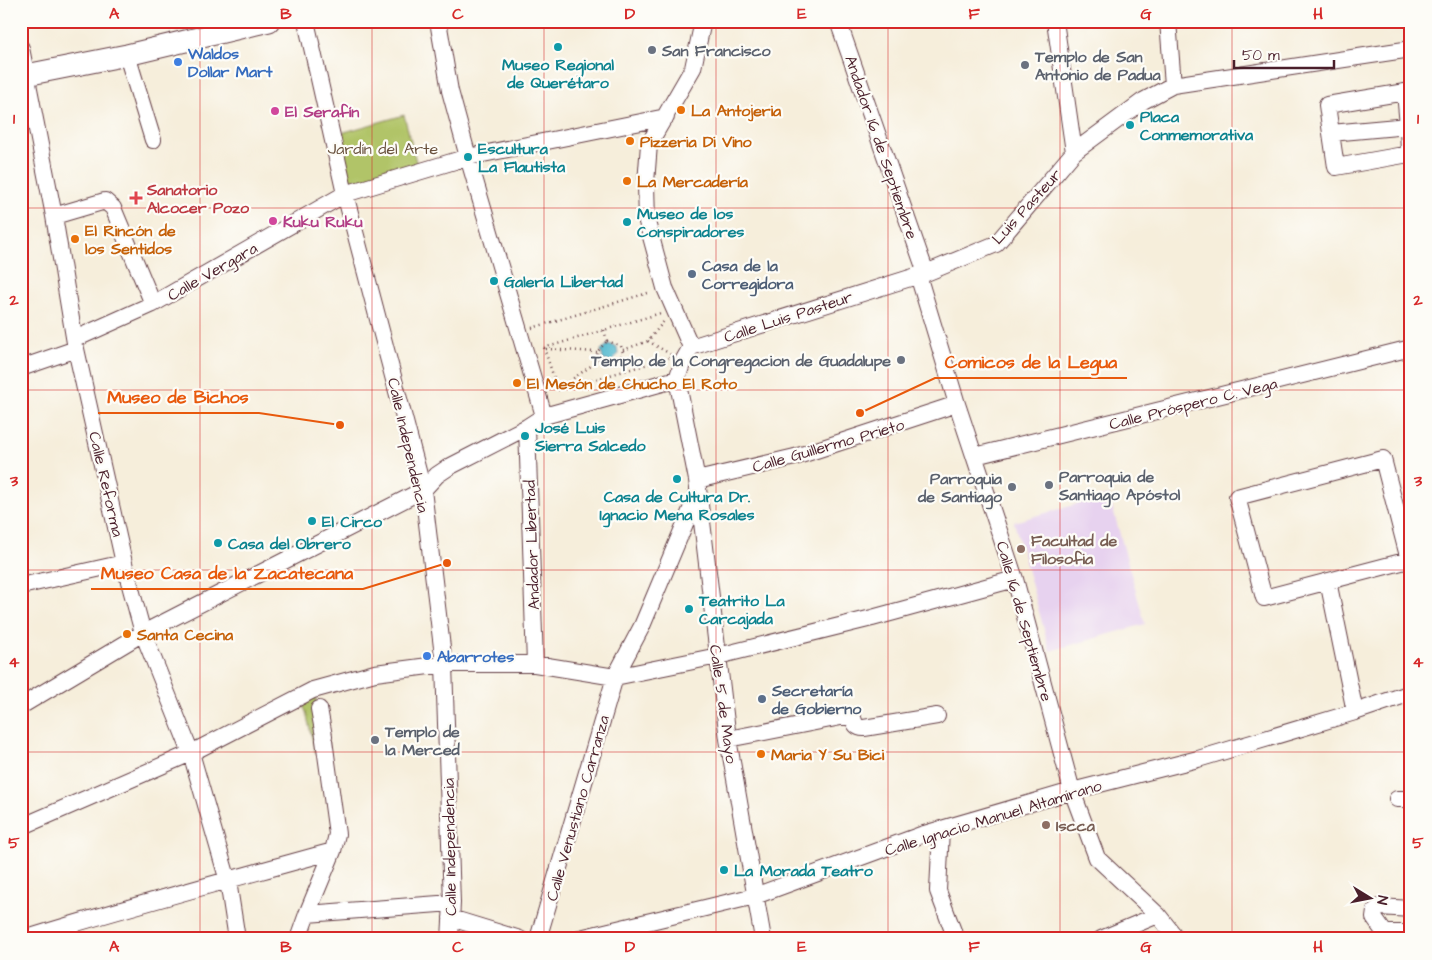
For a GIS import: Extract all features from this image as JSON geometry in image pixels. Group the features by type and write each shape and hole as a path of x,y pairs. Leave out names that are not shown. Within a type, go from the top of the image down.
{"main road":[{"path":"23,76 127,55 269,21"}],"street":[{"name":"Calle Independencia","path":"306,21 345,194 423,490 444,664 452,911 450,939"},
{"path":"438,21 450,91 544,416"},
{"path":"649,144 693,68 703,21"},
{"name":"Andador 16 de Septiembre","path":"838,21 922,274"},
{"path":"1055,21 1074,152"},
{"path":"1168,21 1173,85"},
{"name":"Calle Reforma","path":"21,48 23,76 54,216 76,344 124,562 143,634 192,753 228,881 237,939"},
{"name":"Luis Pasteur","path":"922,274 996,244 1074,152 1143,101 1173,85 1411,49"},
{"path":"127,55 153,140"},
{"path":"1405,92 1409,126 1409,154 1336,167 1326,105 1405,92"},
{"name":"Calle Vergara","path":"21,368 76,344 153,304 345,194 468,158 666,116"},
{"path":"21,706 143,634 423,490 437,475 449,467 544,416 677,379 687,354 674,308 665,288 647,222 646,183 649,120"},
{"path":"1331,133 1409,126"},
{"path":"54,216 105,201 113,208 153,304"},
{"name":"Calle Luis Pasteur","path":"687,354 922,274"},
{"name":"Calle 16 de Septiembre","path":"922,274 957,404 1015,579 1072,792 1097,858 1158,915 1177,939"},
{"name":"Calle Próspero C. Vega","path":"974,456 1411,348"},
{"name":"Calle 5 de Mayo","path":"677,379 697,487 728,739 763,939"},
{"name":"Calle Guillermo Prieto","path":"697,487 957,404"},
{"name":"Andador Libertad","path":"527,426 535,664"},
{"path":"1383,459 1409,560 1328,581 1264,598 1238,497 1383,459"},
{"name":"Calle Venustiano Carranza","path":"538,939 615,677 642,626 697,487"},
{"path":"21,586 124,562"},
{"path":"21,827 192,753 313,690 375,673 444,664 535,664 615,677 718,656 1015,579"},
{"path":"1328,581 1355,712"},
{"name":"Calle Ignacio Manuel Altamirano","path":"576,939 755,896 941,829 1198,759 1355,712 1411,693"},
{"path":"298,939 306,914 333,851 337,834 319,709"},
{"path":"728,739 846,716 853,718 858,728 937,716"},
{"path":"941,829 938,891 956,939"},
{"path":"24,939 123,908 333,851"},
{"path":"1411,909 1379,907 1375,911 1374,918 1387,936 1411,933"},
{"path":"306,914 452,911 520,939"},
{"path":"1101,939 1158,915"}],"path":[{"path":"519,332 665,288"},
{"path":"544,348 674,308"},
{"path":"622,350 648,341 674,308"},
{"path":"604,330 607,341"},
{"path":"607,341 621,346 623,353 614,365 616,374"},
{"path":"598,361 597,352 607,341"},
{"path":"648,341 687,354"},
{"path":"544,348 597,352"},
{"path":"544,348 558,390"},
{"path":"558,390 667,358 687,354"},
{"path":"558,390 598,361 614,365"}],"shaded area":[{"path":"1109,495 1145,624 1050,651 1014,522"}],"green space":[{"name":"Jardín del Arte","path":"404,115 417,165 347,184 334,135"},
{"path":"313,690 319,709 326,749 315,752 306,712 299,696"}],"water":[{"path":"609,344 617,347 618,354 612,362 603,360 601,350"}],"place":[{"name":"Museo Regional de Querétaro","path":"558,47"},
{"name":"San Francisco","path":"652,50"},
{"name":"Waldos Dollar Mart","path":"178,62"},
{"name":"Templo de San Antonio de Padua","path":"1025,65"},
{"name":"La Antojeria","path":"681,110"},
{"name":"El Serafín","path":"275,111"},
{"name":"Placa Conmemorativa","path":"1130,125"},
{"name":"Pizzeria Di Vino","path":"630,141"},
{"name":"Escultura La Flautista","path":"468,157"},
{"name":"La Mercadería","path":"627,181"},
{"name":"Sanatorio Alcocer Pozo","path":"136,198"},
{"name":"Kuku Ruku","path":"273,221"},
{"name":"Museo de los Conspiradores","path":"627,222"},
{"name":"El Rincón de los Sentidos","path":"75,239"},
{"name":"Casa de la Corregidora","path":"692,274"},
{"name":"Galería Libertad","path":"494,281"},
{"name":"Templo de la Congregacion de Guadalupe","path":"901,360"},
{"name":"El Mesón de Chucho El Roto","path":"517,383"},
{"name":"Comicos de la Legua","path":"860,413"},
{"name":"Museo de Bichos","path":"340,425"},
{"name":"José Luis Sierra Salcedo","path":"525,436"},
{"name":"Casa de Cultura Dr. Ignacio Mena Rosales","path":"677,479"},
{"name":"Parroquia de Santiago Apóstol","path":"1049,485"},
{"name":"Parroquia de Santiago","path":"1012,487"},
{"name":"El Circo","path":"312,521"},
{"name":"Casa del Obrero","path":"218,543"},
{"name":"Facultad de Filosofia","path":"1021,549"},
{"name":"Museo Casa de la Zacatecana","path":"447,563"},
{"name":"Teatrito La Carcajada","path":"689,609"},
{"name":"Santa Cecina","path":"127,634"},
{"name":"Abarrotes","path":"427,656"},
{"name":"Secretaría de Gobierno","path":"762,699"},
{"name":"Templo de la Merced","path":"375,740"},
{"name":"Maria Y Su Bici","path":"761,754"},
{"name":"Iscca","path":"1046,825"},
{"name":"La Morada Teatro","path":"724,870"}]}
